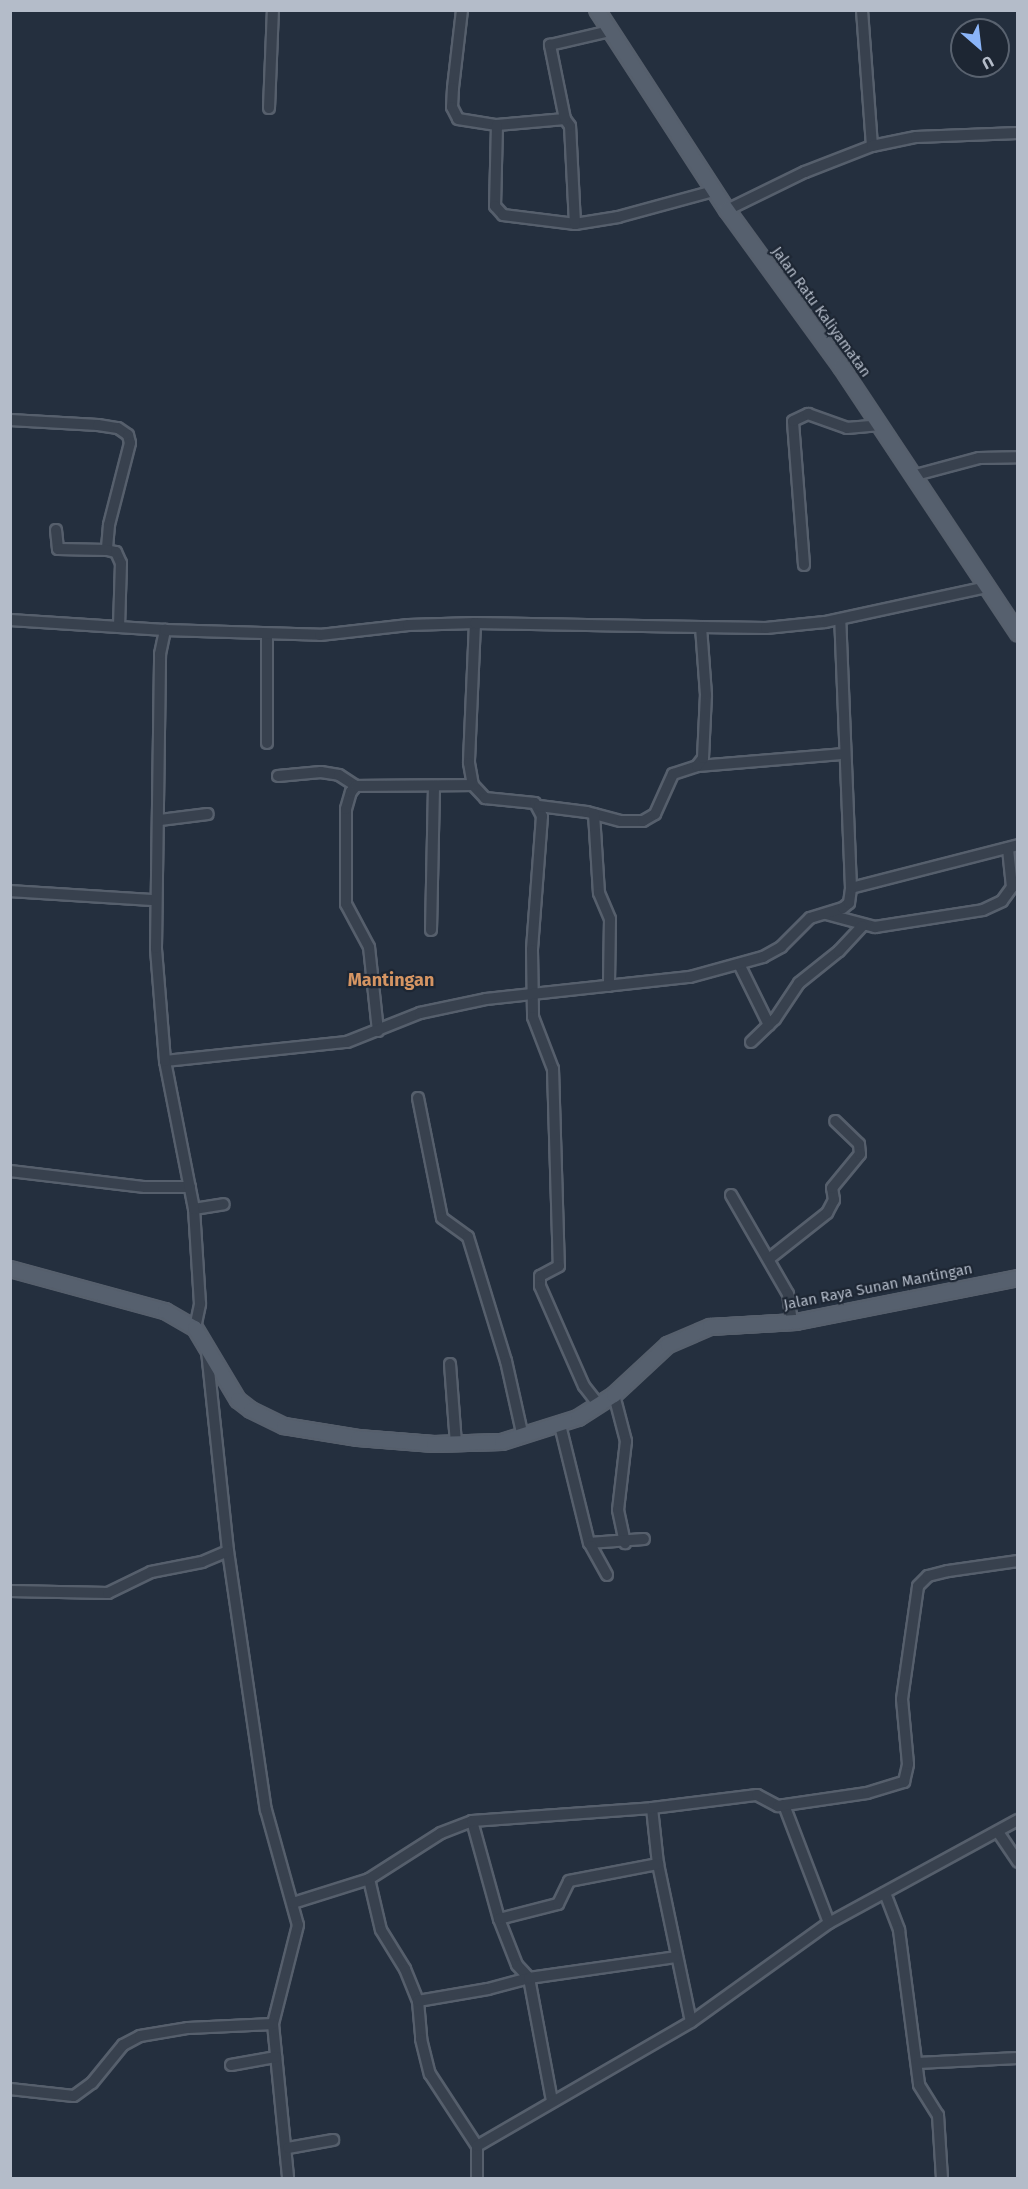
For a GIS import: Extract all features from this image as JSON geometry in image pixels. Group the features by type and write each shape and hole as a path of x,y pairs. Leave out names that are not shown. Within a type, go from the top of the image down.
{"main road":[{"name":"Jalan Ratu Kaliyamatan","path":"597,10 714,191 880,425 1017,633"},
{"name":"Jalan Raya Sunan Mantingan","path":"10,1269 159,1310 195,1328 207,1342 238,1400 251,1410 284,1426 358,1438 456,1443 502,1442 560,1425 614,1395 654,1355 686,1335 710,1327 794,1322 820,1318 1017,1278"}],"street":[{"path":"269,108 273,10"},
{"path":"462,10 453,88 454,113 467,122 497,124 565,119"},
{"path":"861,10 872,146"},
{"path":"575,224 570,130 565,119 550,45 610,31"},
{"path":"497,124 497,211 534,222 575,224 618,218 714,191"},
{"path":"727,210 816,167 872,146 916,137 1017,133"},
{"path":"804,565 793,421 808,414 847,428 880,425"},
{"path":"10,420 118,428 128,435 130,443 109,525 107,550"},
{"path":"912,476 979,458 1017,457"},
{"path":"56,530 58,549 116,552 121,562 119,627"},
{"path":"10,620 267,634 320,634 475,623 766,628 840,619 987,587"},
{"path":"165,1061 323,1045 378,1031 420,1013 532,992 668,981 740,964 774,952 805,922 849,903 851,888 843,754 840,619"},
{"path":"475,623 469,763 473,785 485,798 594,814 621,822 643,821 655,814 673,774 697,766 843,754"},
{"path":"697,766 703,758 706,716 701,627"},
{"path":"165,630 160,654 160,820 155,900 165,1061 194,1209 200,1304 195,1328"},
{"path":"267,634 267,743"},
{"path":"278,776 321,772 339,775 356,786 473,785"},
{"path":"356,786 346,809 346,904 369,946 378,1031"},
{"path":"431,930 434,786"},
{"path":"539,806 542,816 532,992 538,1037 553,1069 558,1266 540,1276 540,1286 584,1386 599,1405"},
{"path":"160,820 208,814"},
{"path":"594,814 599,893 610,919 609,986"},
{"path":"826,914 862,926 965,915 996,904 1012,887 1013,846 851,888"},
{"path":"10,891 155,900"},
{"path":"751,1042 768,1025 799,983 840,951 862,926"},
{"path":"740,964 768,1025"},
{"path":"418,1098 442,1218 468,1238 506,1361 523,1437"},
{"path":"770,1258 822,1219 832,1207 832,1188 860,1154 859,1144 835,1121"},
{"path":"10,1171 145,1187 190,1187"},
{"path":"731,1195 770,1258 791,1300 794,1322"},
{"path":"194,1209 224,1204"},
{"path":"207,1342 228,1551 266,1810 293,1903 297,1941 273,2024 288,2148 288,2178"},
{"path":"450,1364 456,1443"},
{"path":"614,1395 626,1441 618,1510 625,1543"},
{"path":"560,1425 583,1527 607,1575"},
{"path":"591,1546 644,1539"},
{"path":"10,1591 100,1595 151,1572 202,1562 228,1551"},
{"path":"293,1903 369,1879 441,1833 472,1821 652,1808 757,1796 784,1805 867,1793 907,1779 902,1699 918,1586 928,1576 948,1570 1017,1561"},
{"path":"784,1805 829,1923"},
{"path":"652,1808 658,1864 691,2022"},
{"path":"477,2146 691,2022 829,1923 1017,1820"},
{"path":"472,1821 499,1919 517,1965 529,1978 552,2101"},
{"path":"998,1832 1017,1862"},
{"path":"499,1919 558,1904 569,1881 658,1864"},
{"path":"369,1879 381,1930 405,1969 418,2001 421,2039 430,2074 477,2146 477,2178"},
{"path":"885,1893 899,1930 919,2085 938,2115 942,2178"},
{"path":"418,2001 529,1978 676,1957"},
{"path":"10,2089 74,2096 92,2083 123,2045 140,2036 188,2028 273,2024"},
{"path":"231,2065 276,2057"},
{"path":"917,2063 1017,2058"},
{"path":"288,2148 333,2140"}],"district":[{"name":"Mantingan","path":"391,980"}]}
